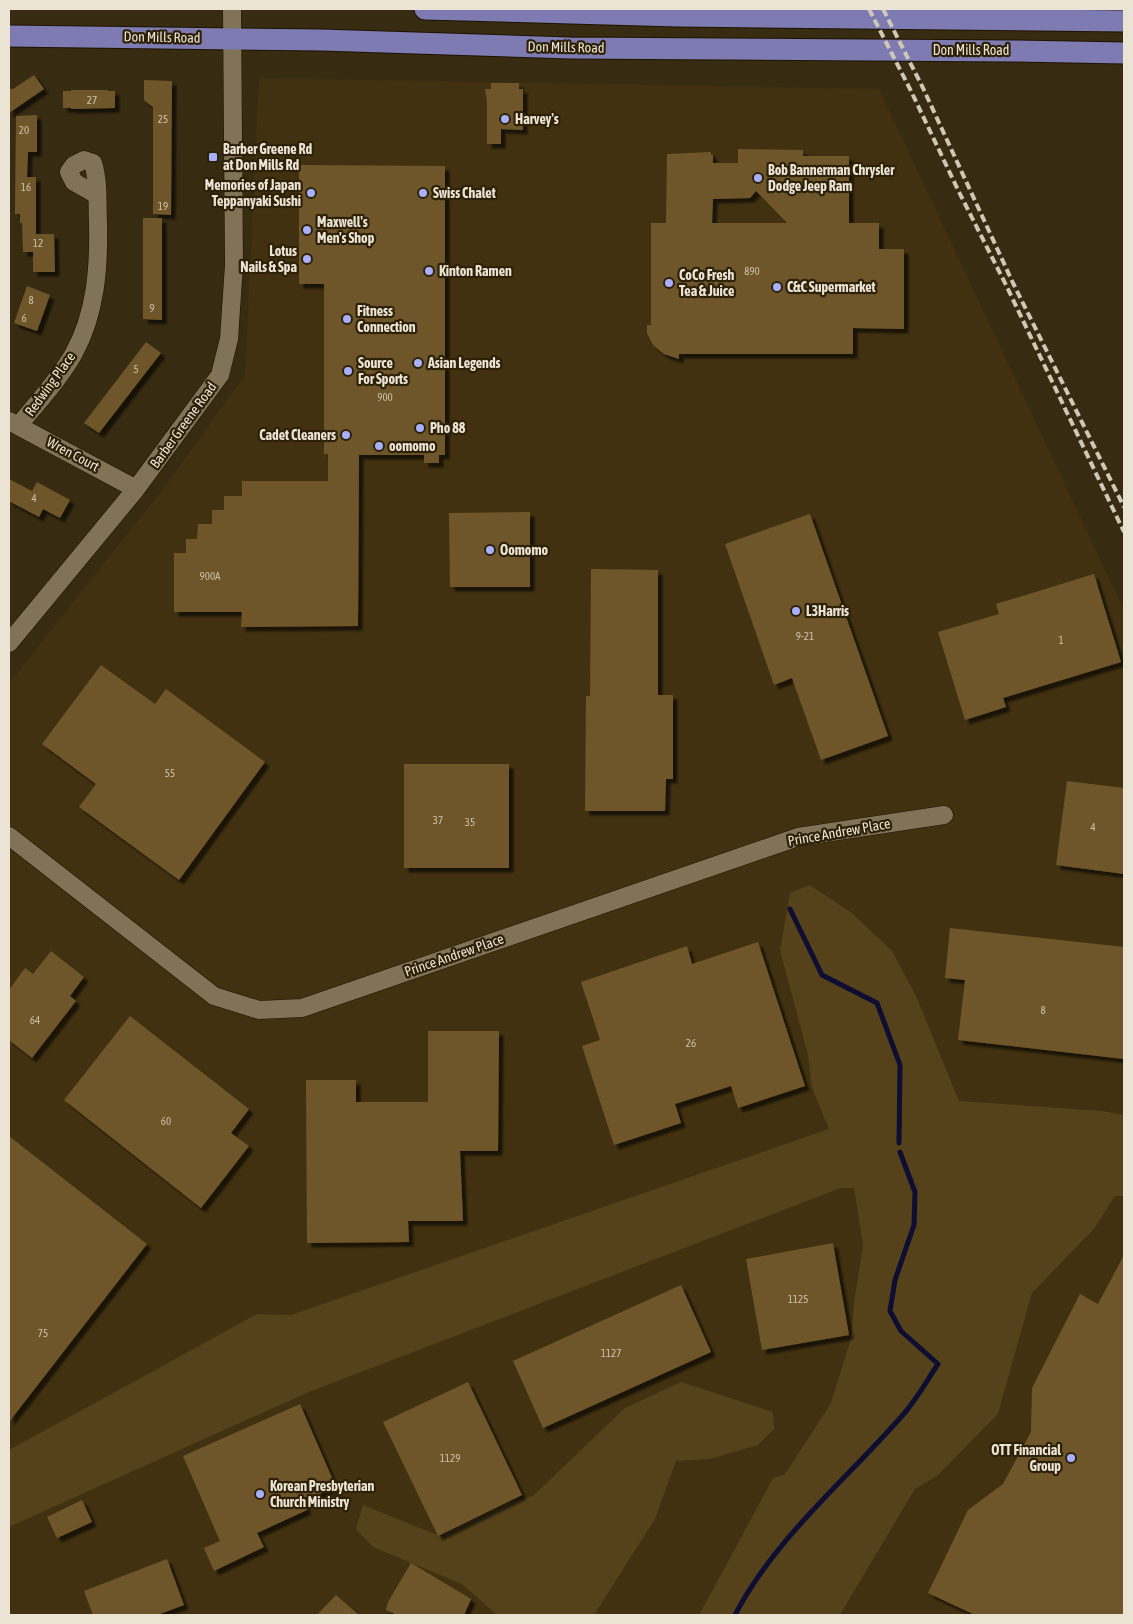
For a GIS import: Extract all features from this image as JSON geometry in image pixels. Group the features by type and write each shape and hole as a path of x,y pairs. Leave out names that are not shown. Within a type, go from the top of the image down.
{"main road":[{"path":"425,9 649,16 1124,21"},
{"name":"Don Mills Road","path":"9,36 232,38 570,48 1124,53"}],"street":[{"name":"Barber Greene Road","path":"9,643 136,489 220,375 229,339 234,266 232,9"},
{"name":"Redwing Place","path":"14,423 74,352 92,308 99,259 97,195"},
{"name":"Wren Court","path":"14,423 136,489"},
{"name":"Prince Andrew Place","path":"9,836 214,996 259,1010 302,1008 798,837 944,815"}],"shaded area":[{"path":"259,78 879,89 1124,610 1124,1115 1103,1111 291,1315 257,1314 9,1450 9,683 163,489 245,375"},
{"path":"810,885 852,913 892,951 916,996 959,1101 1103,1111 1124,1115 1124,1196 1115,1196 1094,1229 1032,1293 998,1414 937,1476 915,1489 840,1615 699,1615 773,1478 785,1474 831,1403 851,1338 854,1301 863,1246 854,1188 841,1188 309,1392 9,1527 9,1450 257,1314 291,1315 829,1129 812,1088 808,1055 780,950 790,893"},
{"path":"842,1187 854,1188 863,1246 854,1301 851,1338 831,1403 785,1474 773,1478 699,1615 9,1615 9,1527 309,1392"},
{"name":"OTT Financial Group","path":"1115,1196 1124,1196 1124,1615 840,1615 915,1489 937,1476 998,1414 1032,1293 1094,1229"},
{"path":"681,1382 773,1412 774,1429 758,1445 710,1459 676,1461 655,1519 594,1615 497,1615 462,1584 373,1547 356,1529 363,1505 442,1537 475,1511 533,1496 625,1408"}],"building":[{"path":"34,75 44,89 9,113 9,89 13,89"},
{"path":"144,80 172,81 171,215 153,214 153,107 144,100"},
{"name":"Harvey's","path":"491,83 519,83 519,89 523,89 523,130 501,129 501,144 487,144 487,102 485,89 491,89"},
{"path":"63,91 115,91 115,108 63,108"},
{"path":"37,115 37,152 28,152 27,177 36,177 36,234 54,234 55,272 33,272 33,252 23,252 22,223 20,223 20,214 15,214 16,116"},
{"name":"C&C Supermarket","path":"738,149 803,150 803,156 849,156 849,223 879,223 879,249 904,249 904,329 853,328 853,354 679,354 679,359 664,354 653,345 647,333 647,325 651,325 651,223 666,223 667,154 711,152 713,163 738,163","holes":["756,191 787,223 712,223 713,199 750,198"]},
{"path":"299,165 445,166 445,455 439,455 439,463 424,463 424,455 359,455 358,626 241,627 242,612 174,612 174,553 186,553 186,539 197,539 198,524 212,524 212,510 224,510 224,496 242,496 242,481 328,481 328,454 324,454 324,284 299,284"},
{"path":"143,218 162,218 162,320 143,319"},
{"path":"27,286 50,295 37,331 14,323"},
{"path":"146,342 161,353 99,433 84,423"},
{"path":"9,479 32,491 37,482 70,500 60,518 43,509 39,517 9,501"},
{"name":"Oomomo","path":"530,512 530,587 450,587 449,513"},
{"name":"L3Harris","path":"810,514 888,736 821,760 792,678 774,685 725,544"},
{"path":"591,569 658,570 658,695 673,695 673,779 666,779 665,811 585,811 586,696 590,696"},
{"path":"1094,574 1121,662 1003,698 1006,707 965,720 938,632 999,614 996,604"},
{"path":"101,665 155,704 166,689 265,762 179,880 79,807 96,784 42,744"},
{"path":"404,764 509,764 509,868 404,868"},
{"path":"1067,781 1124,788 1124,874 1056,865"},
{"path":"950,928 1124,947 1124,1059 958,1040 965,980 945,978"},
{"path":"758,942 805,1086 738,1108 731,1086 675,1104 681,1123 614,1145 582,1046 600,1040 581,982 687,946 692,964"},
{"path":"51,951 84,977 70,996 76,1001 32,1058 9,1040 9,990 25,968 33,974"},
{"path":"130,1016 249,1109 231,1133 249,1146 201,1208 64,1100"},
{"path":"428,1031 499,1031 498,1151 460,1151 463,1221 408,1221 409,1242 307,1243 306,1080 356,1080 356,1102 428,1102"},
{"path":"9,1136 147,1244 9,1422"},
{"path":"833,1243 849,1335 762,1350 746,1259"},
{"name":"OTT Financial Group","path":"1124,1255 1124,1615 975,1615 928,1593 968,1510 1003,1484 1031,1432 1032,1388 1080,1294 1098,1304"},
{"path":"681,1285 711,1352 543,1428 513,1361"},
{"path":"468,1382 522,1495 438,1536 383,1422"},
{"name":"Korean Presbyterian Church Ministry","path":"300,1404 336,1487 303,1501 307,1510 257,1533 264,1547 214,1571 204,1548 220,1541 183,1456"},
{"path":"82,1500 92,1522 57,1538 47,1517"},
{"path":"167,1559 184,1605 157,1615 93,1615 84,1591"},
{"path":"411,1563 471,1599 464,1615 397,1615 386,1610 388,1602"},
{"path":"336,1595 359,1615 317,1615"}],"waterway":[{"path":"790,909 822,975 877,1003 900,1065 899,1143"},
{"path":"735,1615 751,1587 790,1536 906,1411 938,1364 901,1331 890,1311 895,1280 914,1225 915,1192 900,1152"}],"railway":[{"path":"869,9 1006,285 1124,532"},
{"path":"883,9 923,88 1013,283 1124,507"}],"place":[{"name":"Harvey's","path":"505,119"},
{"name":"Barber Greene Rd at Don Mills Rd","path":"213,157"},
{"name":"Bob Bannerman Chrysler Dodge Jeep Ram","path":"758,178"},
{"name":"Memories of Japan Teppanyaki Sushi","path":"311,193"},
{"name":"Swiss Chalet","path":"423,193"},
{"name":"Maxwell's Men's Shop","path":"307,230"},
{"name":"Lotus Nails & Spa","path":"307,259"},
{"name":"Kinton Ramen","path":"429,271"},
{"name":"CoCo Fresh Tea & Juice","path":"669,283"},
{"name":"C&C Supermarket","path":"777,287"},
{"name":"Fitness Connection","path":"347,319"},
{"name":"Asian Legends","path":"418,363"},
{"name":"Source For Sports","path":"348,371"},
{"name":"Pho 88","path":"420,428"},
{"name":"Cadet Cleaners","path":"346,435"},
{"name":"oomomo","path":"379,446"},
{"name":"Oomomo","path":"490,550"},
{"name":"L3Harris","path":"796,611"},
{"name":"OTT Financial Group","path":"1071,1458"},
{"name":"Korean Presbyterian Church Ministry","path":"260,1494"}]}
